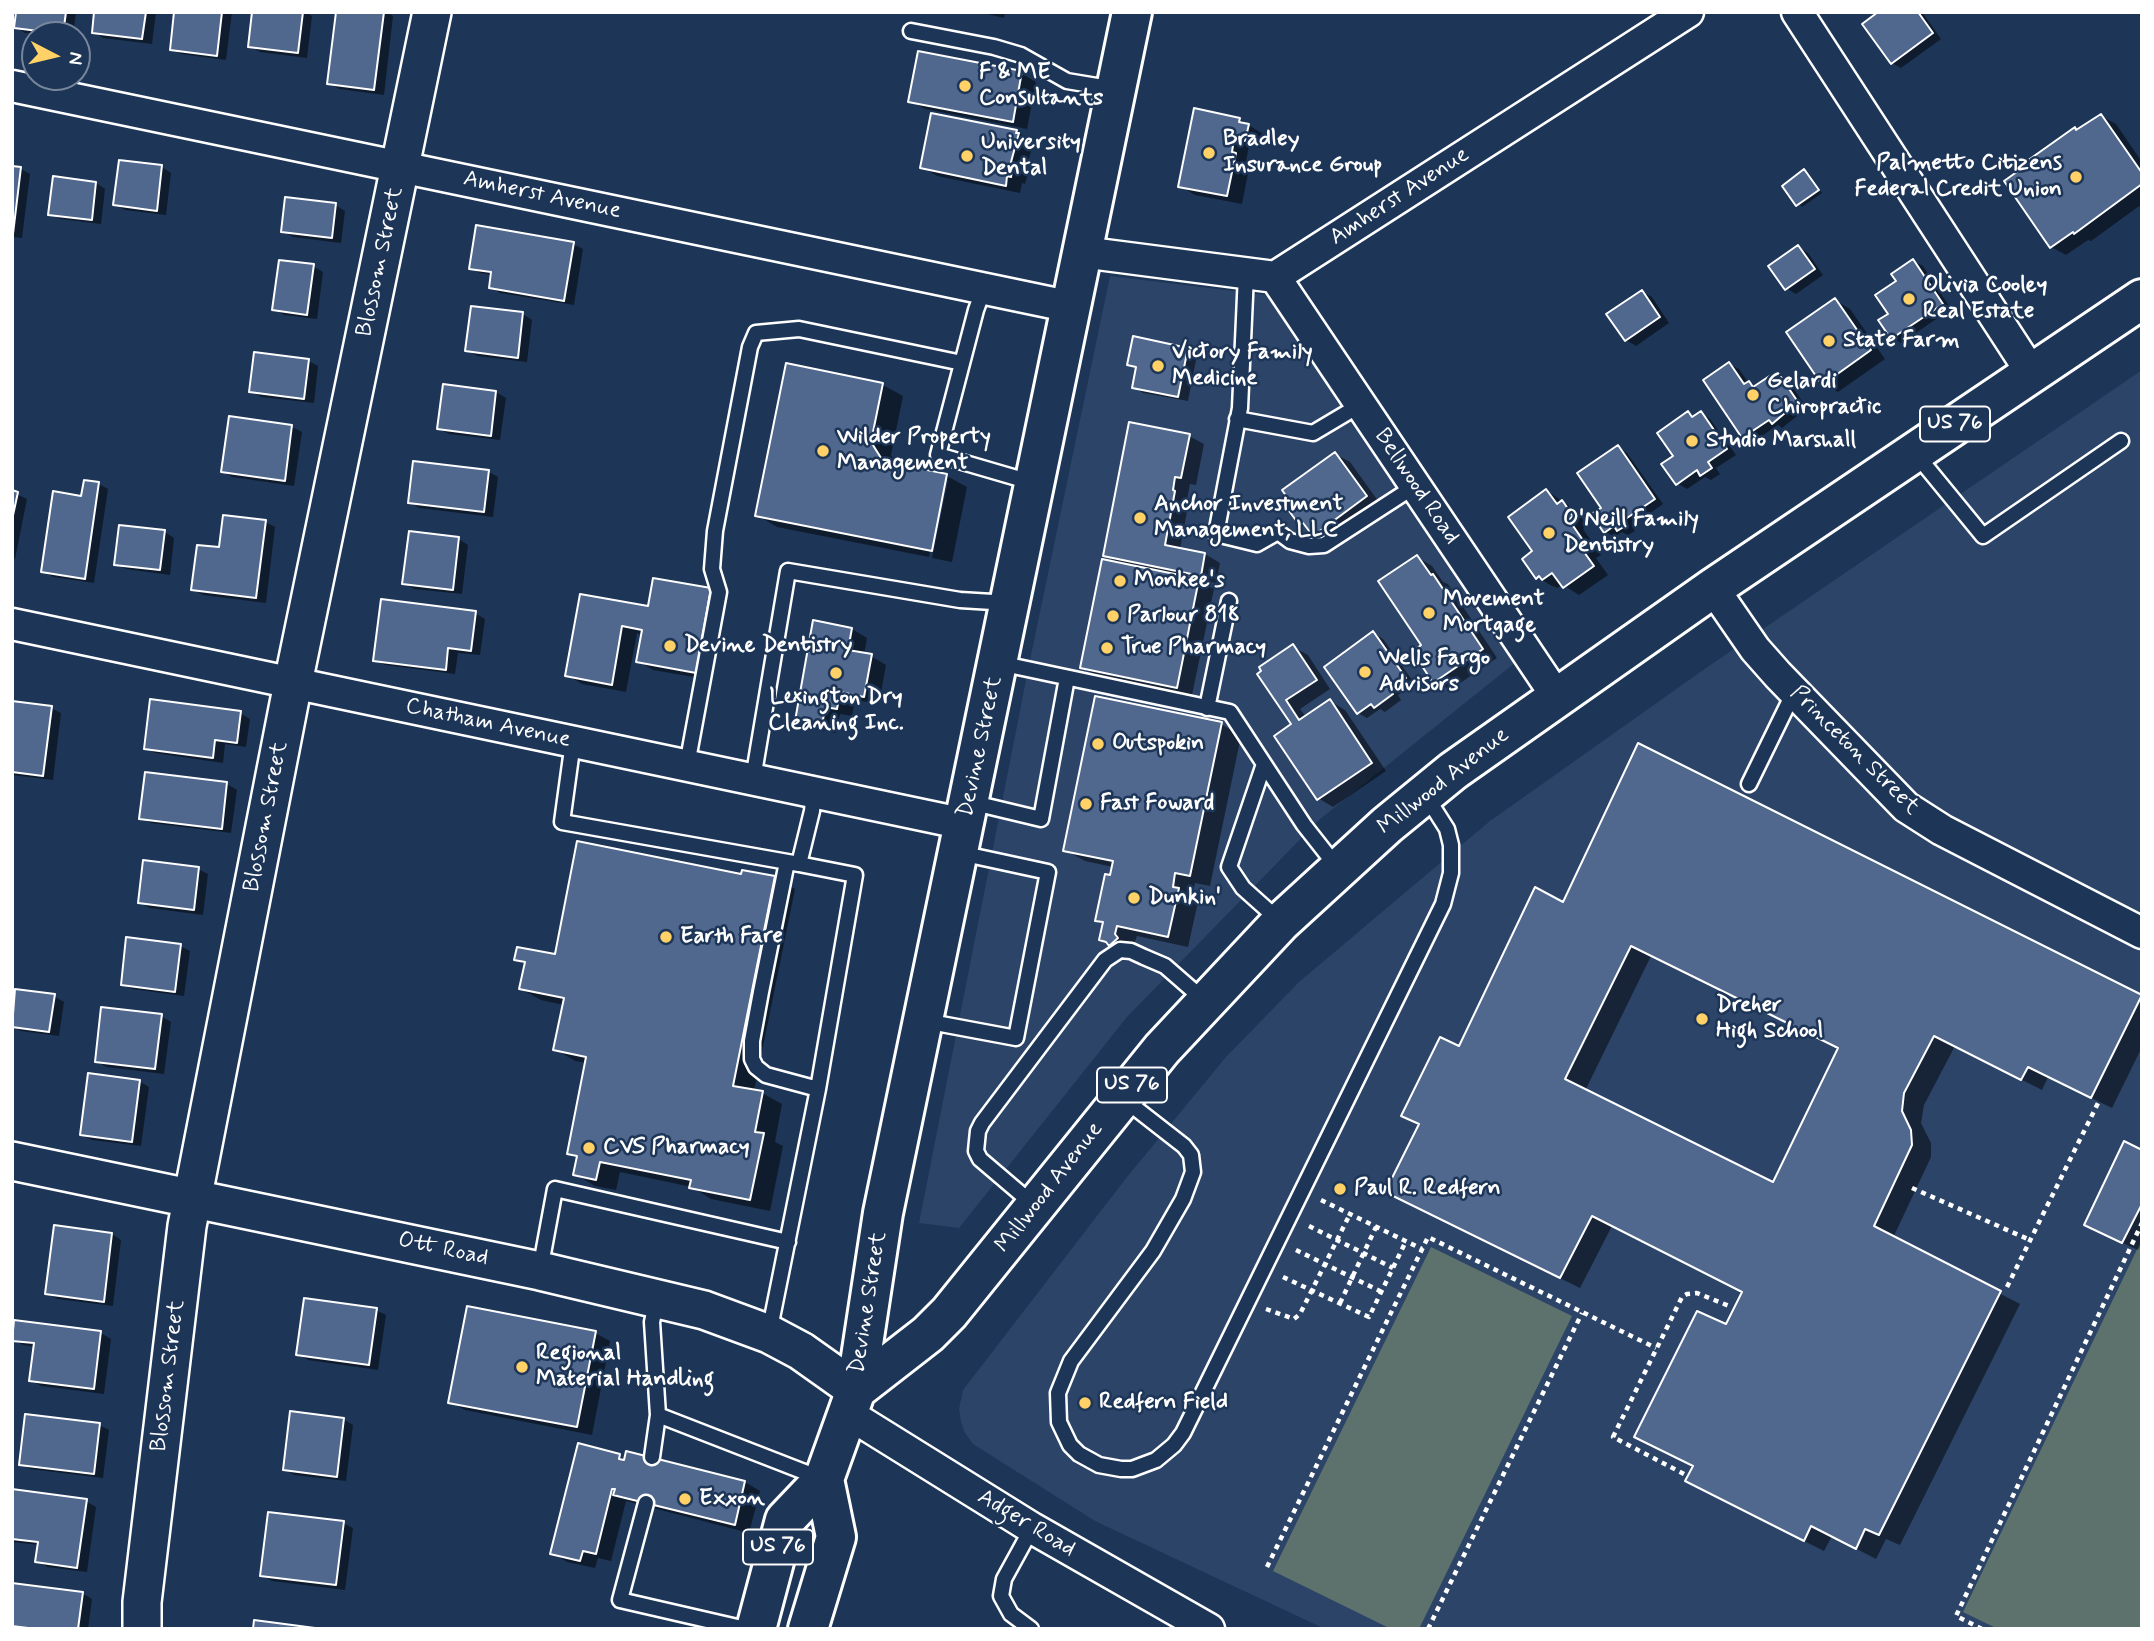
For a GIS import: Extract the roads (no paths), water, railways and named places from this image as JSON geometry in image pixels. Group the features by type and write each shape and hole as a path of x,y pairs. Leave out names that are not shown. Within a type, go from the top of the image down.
{"main road":[{"name":"Devine Street","path":"756,1629 785,1520 824,1479 852,1401 883,1213 925,1021 1132,12"},
{"name":"Millwood Avenue","path":"852,1401 949,1313 992,1263 1121,1097 1205,1001 1281,922 1338,868 1453,771 1557,697 1713,588 2142,299"},
{"name":"US 76","path":"808,1629 836,1537 824,1479"}],"street":[{"name":"Blossom Street","path":"142,1629 143,1588 193,1198 293,683 432,12"},
{"name":"Amherst Avenue","path":"1261,276 1688,12"},
{"path":"1797,12 2031,372"},
{"name":"Amherst Avenue","path":"12,86 1072,307"},
{"path":"1083,252 1261,276"},
{"name":"Bellwood Road","path":"1261,276 1360,405 1557,697"},
{"name":"Princeton Street","path":"1713,588 1755,649 1906,807 1924,820 2142,933"},
{"name":"Chatham Avenue","path":"12,624 753,779 964,826"},
{"name":"Ott Road","path":"12,1161 540,1271 715,1313 769,1334 801,1352 852,1401"},
{"name":"Adger Road","path":"852,1401 1032,1528 1209,1629"}],"lane":[{"path":"911,31 994,47 1021,55 1066,81 1116,90"},
{"path":"1261,276 1216,534 1257,544 1278,532 1290,541 1310,546 1324,545 1415,486"},
{"path":"984,288 938,455 1035,483"},
{"path":"687,765 719,592 712,569 716,531 750,347 756,333 799,329 962,363"},
{"path":"1237,419 1313,433 1360,405"},
{"path":"1914,452 1983,536 2122,441"},
{"path":"753,779 788,571 960,600 1011,603"},
{"path":"1207,708 1229,601"},
{"path":"998,663 1230,712 1304,825 1338,868"},
{"path":"964,826 1041,819 1067,678"},
{"path":"1748,784 1794,692"},
{"path":"573,742 562,822 855,875 818,1089 769,1334"},
{"path":"1264,765 1229,867 1243,887 1281,922"},
{"path":"814,792 812,811 793,863 761,992 752,1041 752,1059 756,1067 766,1075 818,1089"},
{"path":"1121,1097 1179,1141 1191,1156 1193,1172 1186,1193 1165,1231 1139,1271 1071,1361 1058,1393 1059,1422 1070,1445 1079,1454 1099,1465 1132,1469 1156,1460 1174,1445 1183,1433 1443,904 1451,873 1451,845 1447,829 1425,794"},
{"path":"964,826 1048,872 1016,1038"},
{"path":"1035,1206 980,1159 976,1152 976,1141 982,1123 1105,960 1120,950 1130,951 1165,966 1205,1001"},
{"path":"925,1021 1016,1038 1036,1051"},
{"path":"540,1271 555,1189 788,1241"},
{"path":"652,1457 658,1415 652,1322 657,1297"},
{"path":"658,1415 824,1479"},
{"path":"646,1503 620,1600 746,1629"},
{"path":"1031,1629 1011,1614 1001,1596 1004,1579 1032,1528"}],"place":[{"name":"F & ME Consultants","path":"965,86"},
{"name":"Bradley Insurance Group","path":"1209,153"},
{"name":"University Dental","path":"967,156"},
{"name":"Palmetto Citizens Federal Credit Union","path":"2076,177"},
{"name":"Olivia Cooley Real Estate","path":"1909,299"},
{"name":"State Farm","path":"1829,341"},
{"name":"Victory Family Medicine","path":"1158,366"},
{"name":"Gelardi Chiropractic","path":"1753,395"},
{"name":"Studio Marshall","path":"1692,441"},
{"name":"Wilder Property Management","path":"823,451"},
{"name":"Anchor Investment Management, LLC","path":"1140,518"},
{"name":"O'Neill Family Dentistry","path":"1549,533"},
{"name":"Monkee's","path":"1120,581"},
{"name":"Movement Mortgage","path":"1429,613"},
{"name":"Parlour 818","path":"1113,616"},
{"name":"Devine Dentistry","path":"670,646"},
{"name":"True Pharmacy","path":"1107,648"},
{"name":"Wells Fargo Advisors","path":"1365,672"},
{"name":"Lexington Dry Cleaning Inc.","path":"836,673"},
{"name":"Outspokin","path":"1098,744"},
{"name":"Fast Foward","path":"1086,804"},
{"name":"Dunkin'","path":"1134,898"},
{"name":"Earth Fare","path":"666,937"},
{"name":"Dreher High School","path":"1702,1019"},
{"name":"CVS Pharmacy","path":"589,1148"},
{"name":"Paul R. Redfern","path":"1340,1189"},
{"name":"Regional Material Handling","path":"522,1367"},
{"name":"Redfern Field","path":"1085,1403"},
{"name":"Exxon","path":"685,1499"}]}
